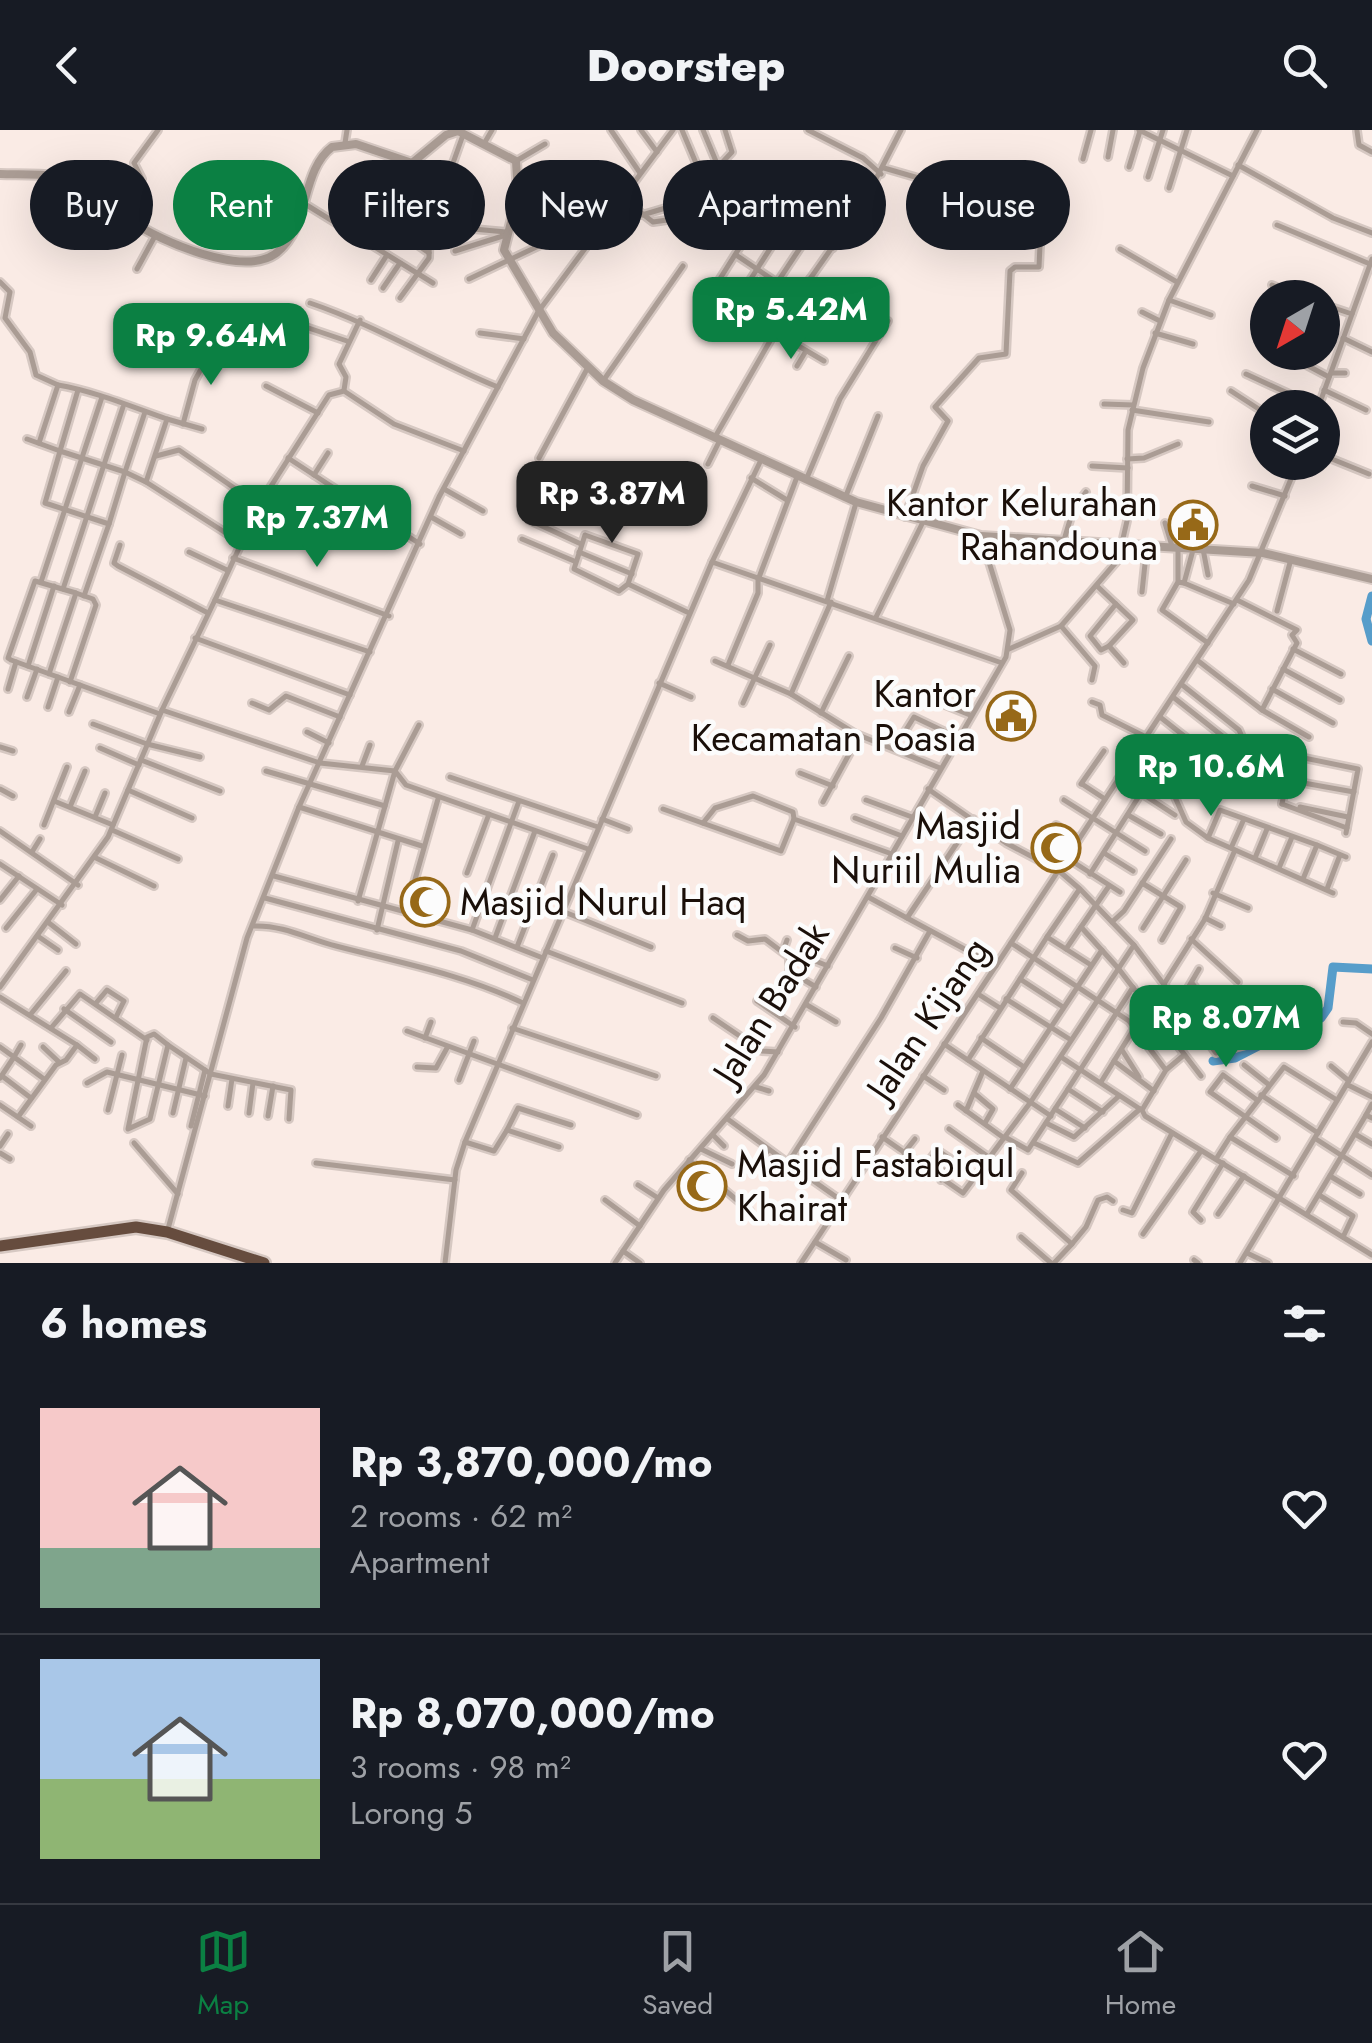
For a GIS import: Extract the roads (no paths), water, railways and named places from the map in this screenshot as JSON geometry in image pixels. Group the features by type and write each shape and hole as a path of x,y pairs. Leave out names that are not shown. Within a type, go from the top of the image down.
{"highway":[{"path":"147,1231 244,1263"},
{"path":"0,1248 116,1233 167,1232 264,1263"}],"street":[{"path":"136,160 158,130"},
{"path":"345,142 347,130"},
{"path":"485,142 492,130"},
{"path":"611,130 631,160"},
{"path":"641,130 657,152"},
{"path":"643,170 673,130"},
{"path":"682,130 695,160"},
{"path":"703,130 716,160"},
{"path":"724,160 732,152 725,130"},
{"path":"808,130 866,160"},
{"path":"886,162 901,130"},
{"path":"1083,159 1091,130"},
{"path":"1108,156 1114,130"},
{"path":"1128,167 1140,130 1232,176"},
{"path":"1148,177 1164,130"},
{"path":"1169,188 1187,130"},
{"path":"980,536 1005,607 1009,649 1061,626 1118,560 1133,408 1155,333 1177,282 1257,130"},
{"path":"1358,131 1359,146 1372,152"},
{"path":"454,160 465,132"},
{"path":"308,196 325,153 345,142 412,163 446,135 465,132 514,160"},
{"path":"518,160 545,144"},
{"path":"1238,165 1333,218 1372,233"},
{"path":"0,174 30,176"},
{"path":"308,206 433,283"},
{"path":"1277,224 1371,266 1340,349"},
{"path":"153,234 173,243"},
{"path":"454,252 505,234"},
{"path":"137,268 156,236"},
{"path":"1120,249 1177,282"},
{"path":"192,250 264,259 280,250"},
{"path":"425,250 429,253"},
{"path":"400,298 429,250"},
{"path":"507,250 508,260 538,312 567,351 603,381 623,395 845,498 980,536 1292,556 1368,578"},
{"path":"469,279 530,250"},
{"path":"167,1232 238,968 299,808 444,489 538,312 584,250"},
{"path":"716,285 739,250"},
{"path":"738,299 769,250"},
{"path":"799,250 752,319 824,361"},
{"path":"708,464 774,333 832,250"},
{"path":"905,517 923,466 948,421 935,407 979,358 1006,354 1011,269 1037,269 1040,250"},
{"path":"370,280 387,255"},
{"path":"736,255 797,296"},
{"path":"383,288 400,263"},
{"path":"603,381 682,266"},
{"path":"810,279 846,308"},
{"path":"0,282 10,292 4,318 30,352 36,375 202,429"},
{"path":"1169,300 1211,316"},
{"path":"310,303 360,320 400,344 498,387"},
{"path":"1340,310 1352,314"},
{"path":"1142,312 1160,321"},
{"path":"278,318 348,342"},
{"path":"344,391 346,377 340,364 360,320"},
{"path":"728,666 758,593 758,580 787,500 802,478 840,399 888,321"},
{"path":"480,333 524,339"},
{"path":"1155,333 1193,344"},
{"path":"1344,338 1372,352"},
{"path":"183,424 195,380 216,342"},
{"path":"796,366 806,351"},
{"path":"540,458 587,369"},
{"path":"1320,370 1330,375 1345,373 1340,369"},
{"path":"1324,390 1332,370"},
{"path":"1246,374 1280,390"},
{"path":"39,443 58,385"},
{"path":"266,386 318,413"},
{"path":"78,390 44,500 109,524"},
{"path":"1231,390 1250,403"},
{"path":"0,987 96,858 258,506 330,395 344,391 394,424 464,451"},
{"path":"41,582 102,398"},
{"path":"1340,398 1366,410"},
{"path":"1104,404 1209,422"},
{"path":"64,589 123,405"},
{"path":"84,596 146,412"},
{"path":"845,498 878,416"},
{"path":"146,482 166,419"},
{"path":"27,439 126,472 240,542"},
{"path":"1127,459 1144,458 1178,444"},
{"path":"156,456 179,450 258,506"},
{"path":"314,476 328,453"},
{"path":"288,458 420,544"},
{"path":"445,1263 455,1180 465,1142 687,612 762,458"},
{"path":"1340,462 1369,474"},
{"path":"1092,466 1128,468"},
{"path":"751,478 787,500"},
{"name":"Jalan Kijang","path":"801,1263 1235,602 1263,553 1292,480"},
{"path":"1252,486 1286,496"},
{"path":"444,489 483,511"},
{"path":"1064,540 1073,510 1086,492"},
{"path":"792,694 829,601 856,502"},
{"path":"1175,547 1187,515"},
{"path":"431,517 461,534"},
{"path":"529,520 632,574"},
{"path":"876,618 924,522"},
{"path":"1165,523 1175,547 1181,582"},
{"path":"589,534 638,554 628,584 619,592 576,571 574,561 589,534"},
{"path":"522,539 574,561"},
{"path":"120,545 114,563 208,613"},
{"path":"1142,592 1147,545"},
{"path":"1198,549 1208,575"},
{"path":"1198,549 1162,612 1208,644"},
{"path":"189,552 227,570"},
{"path":"1278,611 1292,556"},
{"path":"233,558 389,616"},
{"path":"712,562 1002,664"},
{"path":"70,682 96,605 76,593 32,582 8,654 16,662 70,682 320,764 396,771 412,790 588,848"},
{"path":"1181,582 1298,630 1292,636 1296,642 1293,649 1262,710"},
{"path":"628,584 687,612"},
{"path":"28,666 54,586"},
{"path":"1097,586 1133,620 1101,650 1090,636 1116,604"},
{"path":"49,674 76,593"},
{"path":"215,600 370,652"},
{"path":"1061,626 1094,666 1092,680"},
{"path":"195,638 350,695"},
{"path":"743,703 770,645"},
{"path":"1109,646 1124,663"},
{"name":"Jalan Badak","path":"615,1263 658,1198 729,1120 795,1027 1009,649"},
{"path":"1293,649 1340,674"},
{"path":"822,713 848,656"},
{"path":"1197,660 1262,710 1309,738"},
{"path":"8,689 16,662"},
{"path":"715,662 792,694 859,736 940,768"},
{"path":"27,697 36,669"},
{"path":"1283,669 1340,700"},
{"path":"48,708 58,677"},
{"path":"659,683 691,697"},
{"path":"1181,684 1240,730 1246,746 1358,768 1346,831 1282,804"},
{"path":"70,712 80,685"},
{"path":"1272,689 1334,723"},
{"path":"916,694 970,715"},
{"path":"252,703 269,710 286,696 340,717"},
{"path":"1173,696 1224,738"},
{"path":"1092,702 1100,706 1102,715 1146,736"},
{"path":"1160,716 1211,757"},
{"path":"946,733 936,748 916,743 904,733 914,717 957,738"},
{"path":"93,724 147,744 200,756"},
{"path":"358,901 396,771 419,724"},
{"path":"307,732 329,743"},
{"path":"823,802 859,736"},
{"path":"362,766 370,745"},
{"path":"0,746 13,752"},
{"path":"100,748 220,791"},
{"path":"1104,751 1080,783 1105,799"},
{"path":"1282,804 1292,756"},
{"path":"1127,765 1170,786 1186,822 1208,838 1330,891 1343,856 1220,810 1208,838"},
{"path":"44,825 67,767"},
{"path":"70,807 85,771"},
{"path":"266,772 384,806"},
{"path":"800,773 833,786"},
{"path":"450,776 598,827"},
{"path":"1118,779 1175,815"},
{"path":"1287,780 1354,792"},
{"path":"0,789 13,796"},
{"path":"928,789 1059,870 1080,889 1134,945 1216,1053 1246,1045"},
{"path":"128,790 192,818"},
{"path":"95,818 105,793"},
{"path":"1090,874 1140,793"},
{"path":"664,808 703,823 781,851 794,819 793,812 750,796 715,808 703,823"},
{"path":"405,912 438,799"},
{"path":"472,930 520,800"},
{"path":"866,800 912,817"},
{"path":"1064,800 1145,851"},
{"path":"54,802 178,859"},
{"path":"1282,804 1349,817"},
{"path":"299,808 422,846"},
{"path":"467,872 489,814"},
{"path":"1128,815 1161,834"},
{"path":"855,818 902,836"},
{"path":"907,918 973,818"},
{"path":"1101,1082 1148,1006 1166,987 1205,918 1244,818"},
{"path":"602,819 628,829"},
{"path":"794,819 892,854"},
{"path":"1056,825 1079,840"},
{"path":"1255,858 1267,828"},
{"path":"0,831 78,884"},
{"path":"494,938 535,831"},
{"path":"1279,868 1292,837"},
{"path":"1112,922 1171,838"},
{"path":"32,852 40,839"},
{"path":"377,930 398,840"},
{"path":"1303,879 1317,845"},
{"path":"1104,853 1132,871"},
{"path":"517,947 553,855"},
{"path":"96,858 154,886"},
{"path":"1067,858 1120,892"},
{"path":"1143,928 1186,860"},
{"path":"0,865 62,905"},
{"path":"0,900 19,876"},
{"path":"274,876 472,930 682,1003"},
{"path":"1142,883 1181,907 1162,940"},
{"path":"1066,949 1109,886"},
{"path":"6,928 38,889"},
{"path":"968,1060 1080,889"},
{"path":"1214,893 1248,908"},
{"path":"868,897 996,966"},
{"path":"266,898 461,950 533,980"},
{"path":"562,911 650,948"},
{"path":"1205,918 1221,926"},
{"path":"49,923 76,944"},
{"path":"254,926 282,928 335,946 434,968 523,1003"},
{"path":"1081,927 1133,986 1201,1076"},
{"path":"788,1163 917,958 930,930"},
{"path":"738,935 748,941 766,939 786,954 798,954 829,966"},
{"path":"1047,937 1091,965"},
{"path":"39,938 58,950"},
{"path":"1192,939 1238,982"},
{"path":"787,940 789,970 816,987"},
{"path":"1011,943 1117,1013 1135,1028 1166,1070"},
{"path":"882,1138 960,1193 966,1190 1030,1103 1134,945"},
{"path":"895,948 917,958"},
{"path":"1010,1088 1102,950"},
{"path":"1178,1005 1200,969"},
{"path":"30,1015 66,971"},
{"path":"1020,979 1063,1007"},
{"path":"1192,982 1212,1008"},
{"path":"958,1105 1024,1150 1034,1143 1133,986"},
{"path":"96,1003 106,990 124,1001 116,1017"},
{"path":"51,1028 76,994 96,1003 146,1040"},
{"path":"978,994 1000,1008"},
{"path":"0,997 94,1059"},
{"path":"1192,1023 1224,998"},
{"path":"1006,999 1071,1040"},
{"path":"757,1000 795,1027"},
{"path":"807,1004 836,1022"},
{"path":"64,1009 111,1042"},
{"path":"713,1018 773,1061"},
{"path":"1205,1041 1234,1020"},
{"path":"425,1038 431,1022"},
{"path":"1343,1022 1356,1023 1372,1034"},
{"path":"512,1028 656,1076"},
{"path":"407,1031 496,1067 637,1115"},
{"path":"168,1045 149,1121 128,1129 146,1040 154,1034 208,1072 292,1090 289,1120"},
{"path":"981,1038 1024,1067"},
{"path":"460,1080 474,1041"},
{"path":"1240,1263 1372,1042"},
{"path":"944,1044 1010,1088 1071,1137 1120,1095"},
{"path":"22,1045 0,1076 31,1098"},
{"path":"18,1116 44,1079 78,1045"},
{"path":"43,1046 59,1062"},
{"path":"0,1047 44,1079"},
{"path":"417,1067 436,1068 447,1048"},
{"path":"1122,1050 1141,1079"},
{"path":"762,1051 778,1052"},
{"path":"1034,1143 1078,1163 1141,1109 1166,1070 1184,1055"},
{"path":"108,1110 122,1056"},
{"path":"1060,1056 1141,1109 1148,1119 1372,1255"},
{"path":"173,1113 186,1058"},
{"path":"1114,1061 1154,1091"},
{"path":"1244,1065 1268,1084"},
{"path":"1306,1215 1369,1117 1372,1100 1331,1066"},
{"path":"1216,1159 1268,1084 1286,1067 1338,1100"},
{"path":"966,1111 983,1071"},
{"path":"88,1083 102,1073 202,1096"},
{"path":"923,1076 944,1090"},
{"path":"1276,1138 1210,1095 1222,1076 1372,1175"},
{"path":"228,1106 232,1079"},
{"path":"248,1113 253,1083"},
{"path":"268,1116 272,1086"},
{"path":"756,1086 769,1091"},
{"path":"1068,1089 1103,1112"},
{"path":"974,1093 993,1108 984,1124"},
{"path":"192,1126 202,1096"},
{"path":"0,1105 32,1126"},
{"path":"465,1142 494,1150 518,1108 571,1124"},
{"path":"1055,1109 1085,1128"},
{"path":"729,1120 842,1201"},
{"path":"949,1129 990,1158"},
{"path":"507,1130 559,1147"},
{"path":"1123,1210 1132,1213 1172,1133"},
{"path":"8,1134 0,1149 10,1159"},
{"path":"1356,1134 1372,1144"},
{"path":"714,1136 724,1146"},
{"path":"1230,1137 1294,1176"},
{"path":"904,1154 915,1139"},
{"path":"134,1143 178,1194"},
{"path":"701,1148 732,1164"},
{"path":"749,1170 769,1150"},
{"path":"924,1168 936,1150 943,1153 953,1163 941,1180"},
{"path":"1142,1234 1201,1150"},
{"path":"689,1160 750,1210"},
{"path":"1202,1220 1193,1212 1223,1163"},
{"path":"316,1164 455,1180"},
{"path":"1022,1173 1010,1190 1072,1244"},
{"path":"1218,1214 1244,1176"},
{"path":"1330,1176 1360,1194"},
{"path":"638,1185 658,1198"},
{"path":"1318,1195 1354,1216 1343,1237"},
{"path":"1021,1237 1052,1263 1086,1227 1101,1198 1113,1201"},
{"path":"604,1200 640,1226"},
{"path":"815,1242 846,1260"},
{"path":"623,1251 640,1263"},
{"path":"1247,1253 1268,1263"}],"waterway":[{"path":"1372,596 1366,619 1372,641"},
{"path":"1213,1061 1235,1058 1272,1039 1286,1026 1321,1018 1328,1008 1333,967 1372,969"}],"place":[{"name":"Kantor Kelurahan Rahandouna","path":"1193,525"},
{"name":"Kantor Kecamatan Poasia","path":"1011,716"},
{"name":"Masjid Nuriil Mulia","path":"1056,848"},
{"name":"Masjid Nurul Haq","path":"425,902"},
{"name":"Masjid Fastabiqul Khairat","path":"702,1186"}]}
